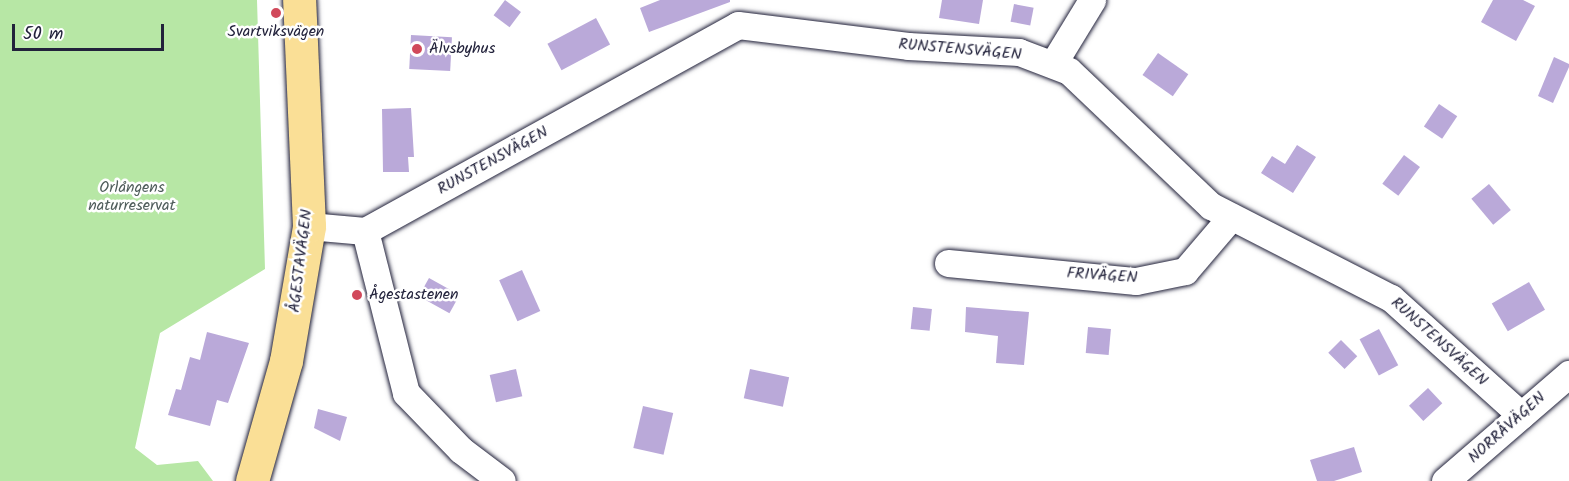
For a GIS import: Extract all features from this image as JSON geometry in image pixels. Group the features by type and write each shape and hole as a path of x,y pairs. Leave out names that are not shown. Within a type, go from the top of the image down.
{"main road":[{"name":"ÅGESTAVÄGEN","path":"252,481 286,361 309,226 299,0"}],"street":[{"path":"1053,64 1092,0"},
{"name":"RUNSTENSVÄGEN","path":"365,231 738,26 909,46 1019,52 1069,71 1211,207 1391,298 1521,415"},
{"name":"FRIVÄGEN","path":"948,263 1136,281 1161,277 1185,271 1231,217"},
{"path":"309,226 365,231 406,393 461,450 502,481"},
{"name":"NORRÅVÄGEN","path":"1445,481 1569,374"}],"green space":[{"name":"Orlångens naturreservat","path":"0,0 257,0 265,269 160,333 135,448 157,465 198,461 213,481 0,481"}],"building":[{"path":"505,0 521,12 510,27 494,15"},
{"path":"660,0 730,0 730,2 649,32 640,8"},
{"path":"942,0 983,0 979,24 939,18"},
{"path":"1493,0 1523,0 1535,6 1516,41 1481,22"},
{"path":"1014,4 1034,8 1030,25 1011,22"},
{"path":"596,18 610,44 562,70 547,44"},
{"path":"411,35 452,37 450,71 409,69"},
{"path":"1158,53 1188,74 1173,96 1143,75"},
{"path":"1554,57 1569,64 1569,67 1553,103 1538,96"},
{"path":"1439,104 1457,116 1442,139 1424,126"},
{"path":"411,108 414,157 408,157 409,172 383,172 382,109"},
{"path":"1297,145 1316,157 1293,193 1261,173 1272,156 1285,164"},
{"path":"1404,155 1420,167 1398,196 1382,184"},
{"path":"1489,184 1511,210 1493,225 1471,199"},
{"path":"522,270 540,311 517,321 499,280"},
{"path":"429,278 460,295 449,313 419,296"},
{"path":"1529,282 1545,310 1508,331 1492,304"},
{"path":"913,307 932,309 930,331 911,329"},
{"path":"966,307 1029,312 1024,365 996,363 998,336 965,332"},
{"path":"1088,327 1111,329 1109,355 1086,353"},
{"path":"1379,329 1398,365 1379,376 1360,339"},
{"path":"207,332 249,343 228,403 217,400 210,426 168,415 176,389 181,390 190,357 200,360"},
{"path":"1341,340 1357,356 1345,369 1328,353"},
{"path":"516,369 522,396 496,402 490,375"},
{"path":"750,369 789,377 783,407 744,398"},
{"path":"1428,388 1442,403 1423,421 1409,406"},
{"path":"643,406 673,413 664,455 633,448"},
{"path":"318,409 347,417 340,441 314,428"},
{"path":"1354,447 1362,472 1334,481 1317,481 1310,460"}],"place":[{"name":"Svartviksvägen","path":"276,13"},
{"name":"Älvsbyhus","path":"417,49"},
{"name":"Ågestastenen","path":"357,295"}]}
